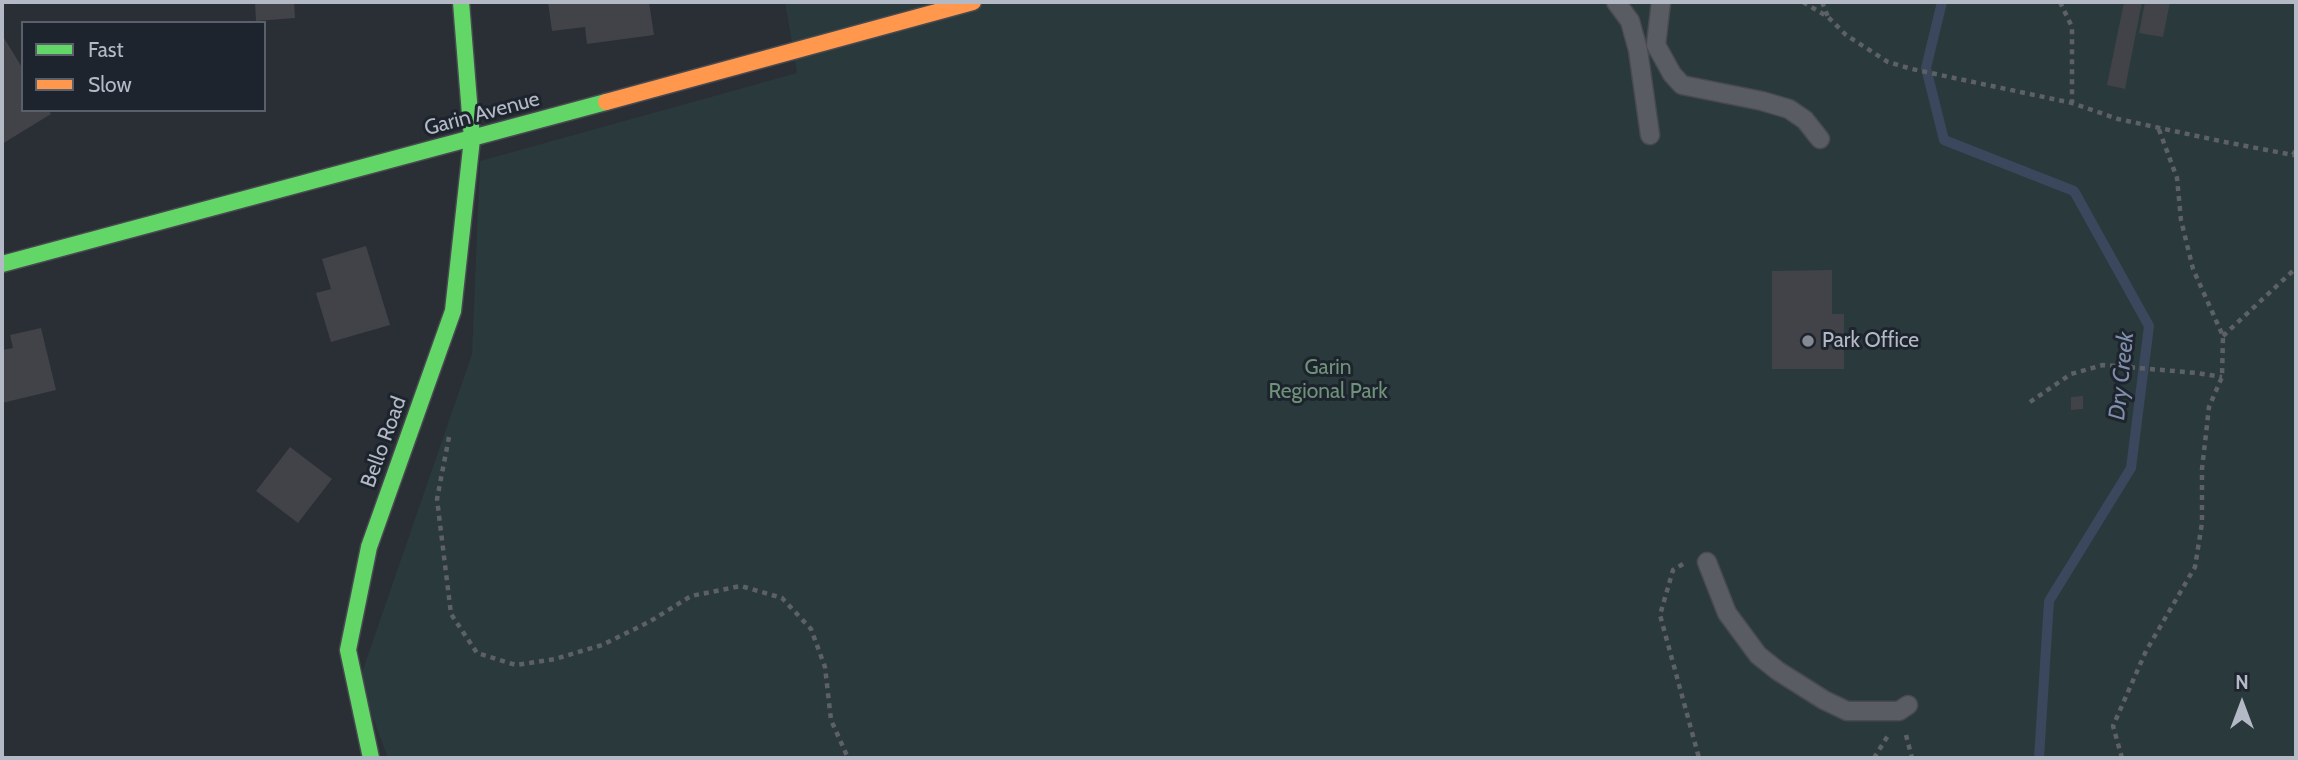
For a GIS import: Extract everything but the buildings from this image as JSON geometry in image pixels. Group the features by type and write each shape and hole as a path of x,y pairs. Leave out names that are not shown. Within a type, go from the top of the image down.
{"street":[{"name":"Bello Road","path":"371,758 348,650 369,547 453,311 472,139 461,2"},
{"name":"Garin Avenue","path":"2,264 973,2"}],"lane":[{"path":"1616,2 1630,21 1638,50 1650,135"},
{"path":"1661,2 1656,45 1672,74 1682,85 1789,109 1805,120 1820,139"},
{"path":"1700,559 1727,613 1758,655 1778,671 1807,691 1847,711 1899,711 1909,705"}],"path":[{"path":"1803,2 1828,17 1846,35 1888,62 2072,103 2118,119 2295,155"},
{"path":"1822,2 1828,17"},
{"path":"2060,2 2072,27 2072,103"},
{"path":"2122,758 2113,726 2146,651 2195,567 2202,523 2202,469 2209,407 2222,377 2223,336 2193,269 2181,220 2177,178 2158,127"},
{"path":"2223,336 2296,268"},
{"path":"2030,402 2071,374 2103,365 2222,377"},
{"path":"446,450 437,499 451,614 477,653 516,665 555,659 602,645 649,622 691,596 741,586 782,598 811,629 825,667 831,720 848,758"},
{"path":"1699,758 1660,615 1673,570 1700,559"}],"green space":[{"name":"Garin Regional Park","path":"785,2 2296,2 2296,758 388,758 359,681 472,354 480,161 797,73"}],"waterway":[{"name":"Dry Creek","path":"1942,2 1926,68 1944,140 2074,191 2149,326 2131,468 2049,601 2039,758"}],"traffic: fast":[{"path":"371,758 348,650 369,547 453,311 472,139 461,2"},
{"path":"2,264 606,102"}],"traffic: slow":[{"path":"606,102 973,2"}],"place":[{"name":"Park Office","path":"1808,341"}]}
